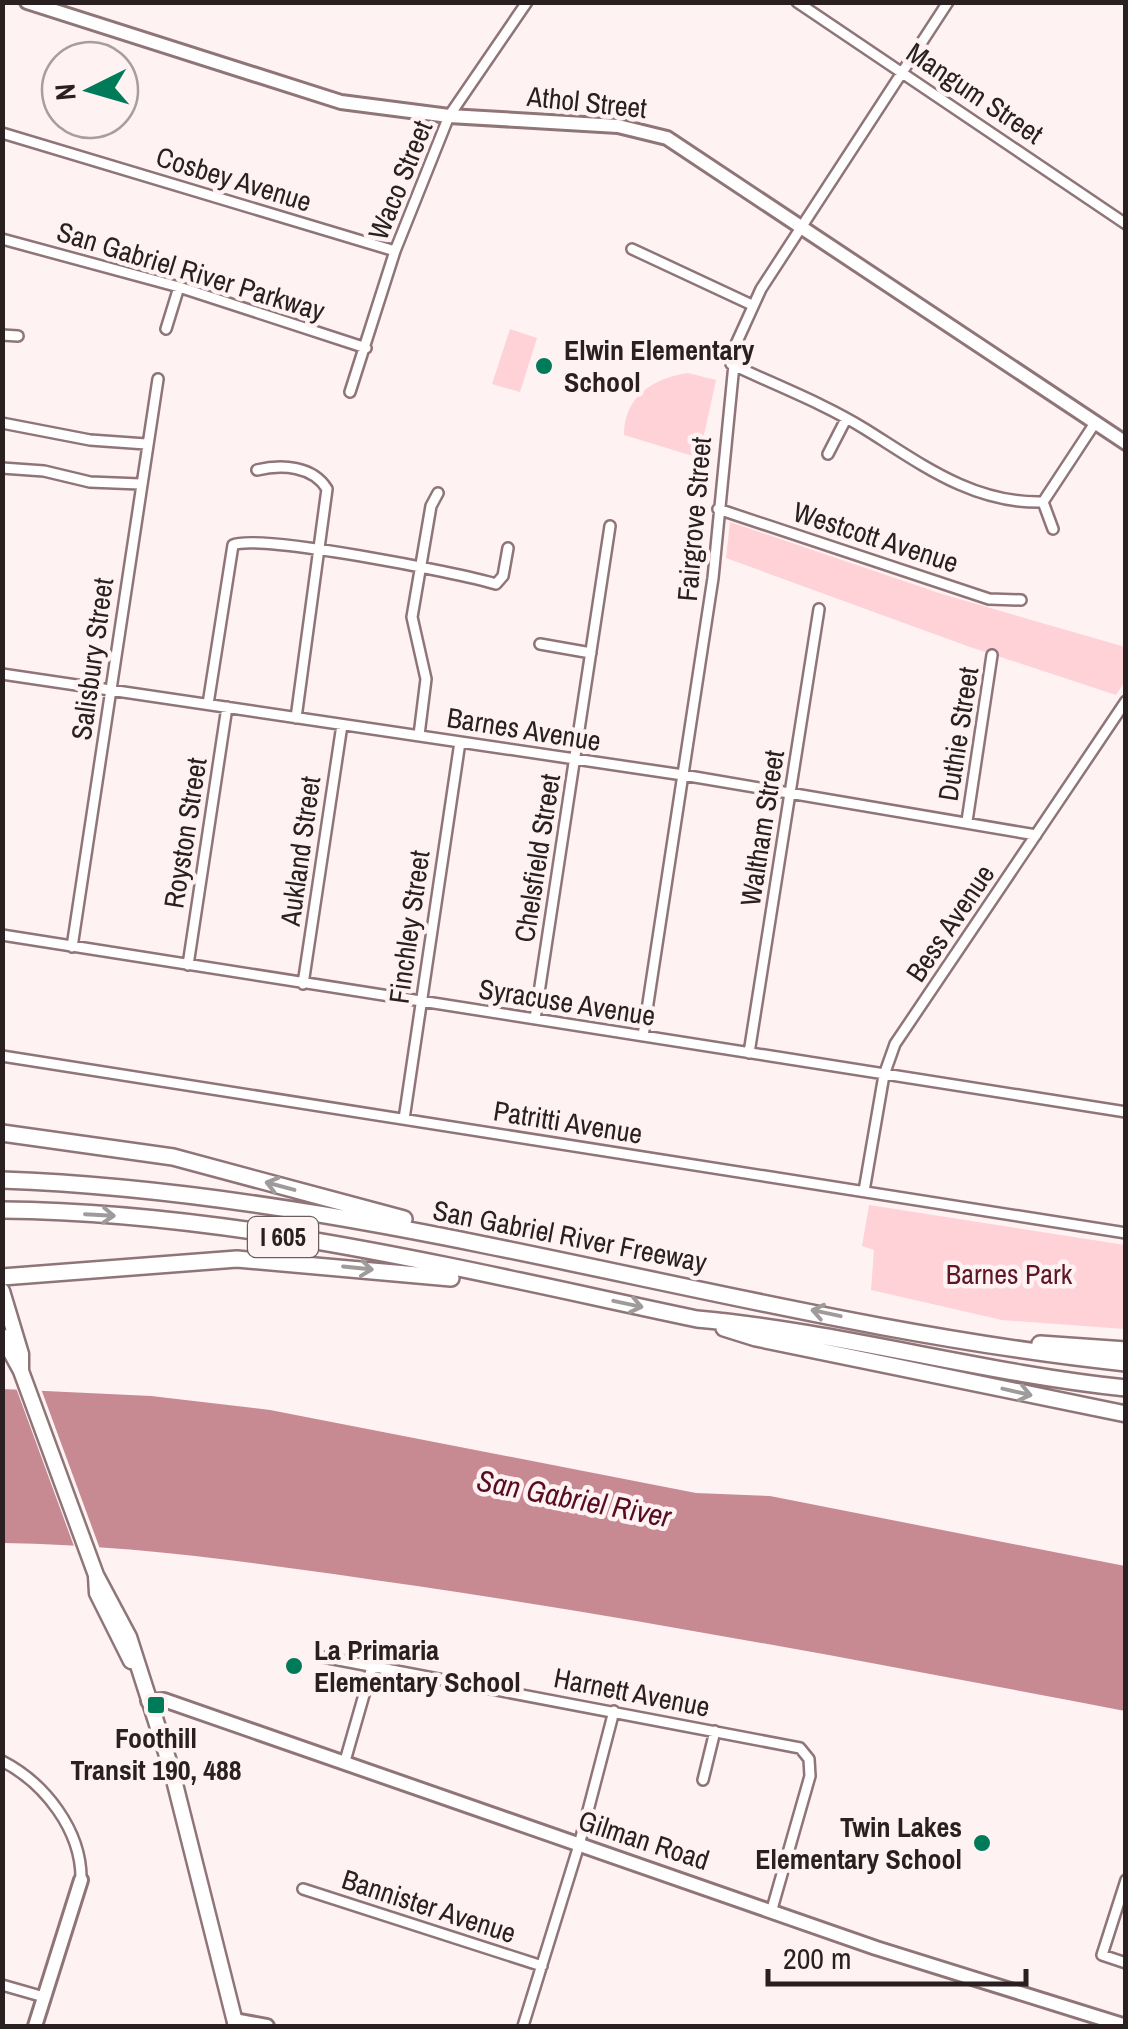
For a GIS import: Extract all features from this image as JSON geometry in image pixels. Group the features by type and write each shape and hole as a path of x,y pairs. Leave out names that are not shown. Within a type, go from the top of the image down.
{"highway":[{"path":"2,1133 108,1145 190,1161 509,1247"},
{"name":"San Gabriel River Freeway","path":"2,1180 205,1195 509,1247 921,1332 1126,1363"},
{"name":"San Gabriel River Freeway","path":"2,1210 126,1216 238,1229 697,1319 759,1324 993,1370 1126,1388"},
{"path":"2,1276 237,1259 560,1290"},
{"path":"697,1319 756,1338 1126,1412"},
{"path":"921,1332 1126,1350"}],"main road":[{"path":"2,1292 20,1354 21,1371"},
{"path":"2,1336 21,1371 94,1569 97,1593 148,1700 175,1782 235,2023"}],"street":[{"name":"Athol Street","path":"27,2 305,94 450,116 644,129 667,138 1126,444"},
{"name":"Waco Street","path":"350,392 395,251 450,116 528,2"},
{"name":"Mangum Street","path":"798,2 1126,224"},
{"name":"Fairgrove Street","path":"643,1036 714,578 731,364 752,305 948,2"},
{"name":"Cosbey Avenue","path":"2,132 395,251"},
{"name":"San Gabriel River Parkway","path":"2,239 180,287 366,348"},
{"path":"632,248 752,305"},
{"path":"166,329 180,287"},
{"path":"2,335 18,336"},
{"path":"731,364 846,418 948,482 1026,502 1043,502"},
{"name":"Salisbury Street","path":"72,947 158,379"},
{"path":"828,454 846,418"},
{"path":"2,423 90,440 146,444"},
{"path":"1043,502 1095,423"},
{"path":"257,470 272,466 305,471 322,482 328,498 296,718"},
{"path":"2,468 44,471 90,482 140,484"},
{"path":"419,735 426,678 412,618 431,506 438,493"},
{"path":"1043,502 1054,529"},
{"name":"Westcott Avenue","path":"718,509 989,598 1021,600"},
{"name":"Chelsfield Street","path":"535,1019 610,526"},
{"path":"208,704 232,546 253,540 500,581 508,548"},
{"name":"Waltham Street","path":"749,1053 819,610"},
{"path":"540,644 591,653"},
{"name":"Duthie Street","path":"967,821 992,654"},
{"name":"Barnes Avenue","path":"2,674 683,775 1036,835"},
{"name":"Bess Avenue","path":"864,1192 884,1075 895,1044 1126,701"},
{"name":"Royston Street","path":"188,966 227,707"},
{"name":"Aukland Street","path":"303,984 342,725"},
{"name":"Finchley Street","path":"404,1119 460,742"},
{"name":"Syracuse Avenue","path":"2,935 1126,1112"},
{"name":"Patritti Avenue","path":"2,1056 1126,1232"},
{"name":"Harnett Avenue","path":"323,1657 800,1748 809,1759 810,1776 772,1909"},
{"path":"345,1762 372,1667"},
{"name":"Gilman Road","path":"148,1700 164,1700 876,1948 1126,2026"},
{"path":"523,2026 580,1845 614,1711"},
{"path":"702,1780 715,1731"},
{"path":"2,1761 64,1817 77,1842 81,1880 35,2026"},
{"path":"1126,1880 1102,1955 1126,1963"},
{"name":"Bannister Avenue","path":"303,1889 542,1966"},
{"path":"2,1984 44,1997"},
{"path":"235,2023 267,2026"}],"green space":[{"path":"510,329 537,338 520,392 492,384"},
{"path":"688,373 716,380 700,453 693,456 624,435 629,410 643,391 664,379"},
{"path":"730,522 942,594 1125,647 1125,681 1116,695 970,647 726,558"},
{"name":"Barnes Park","path":"869,1205 1125,1245 1125,1329 1002,1320 871,1290 874,1250 862,1246"}],"water":[{"name":"San Gabriel River","path":"3,1389 151,1396 270,1410 696,1493 770,1496 1125,1566 1125,1711 683,1629 417,1586 158,1552 3,1543"}],"pier":[{"path":"15,1385 40,1386 100,1549 75,1549"}],"place":[{"name":"Elwin Elementary School","path":"544,366"},
{"name":"La Primaria Elementary School","path":"294,1666"},
{"name":"Foothill Transit 190, 488","path":"156,1705"},
{"name":"Twin Lakes Elementary School","path":"982,1843"}]}
